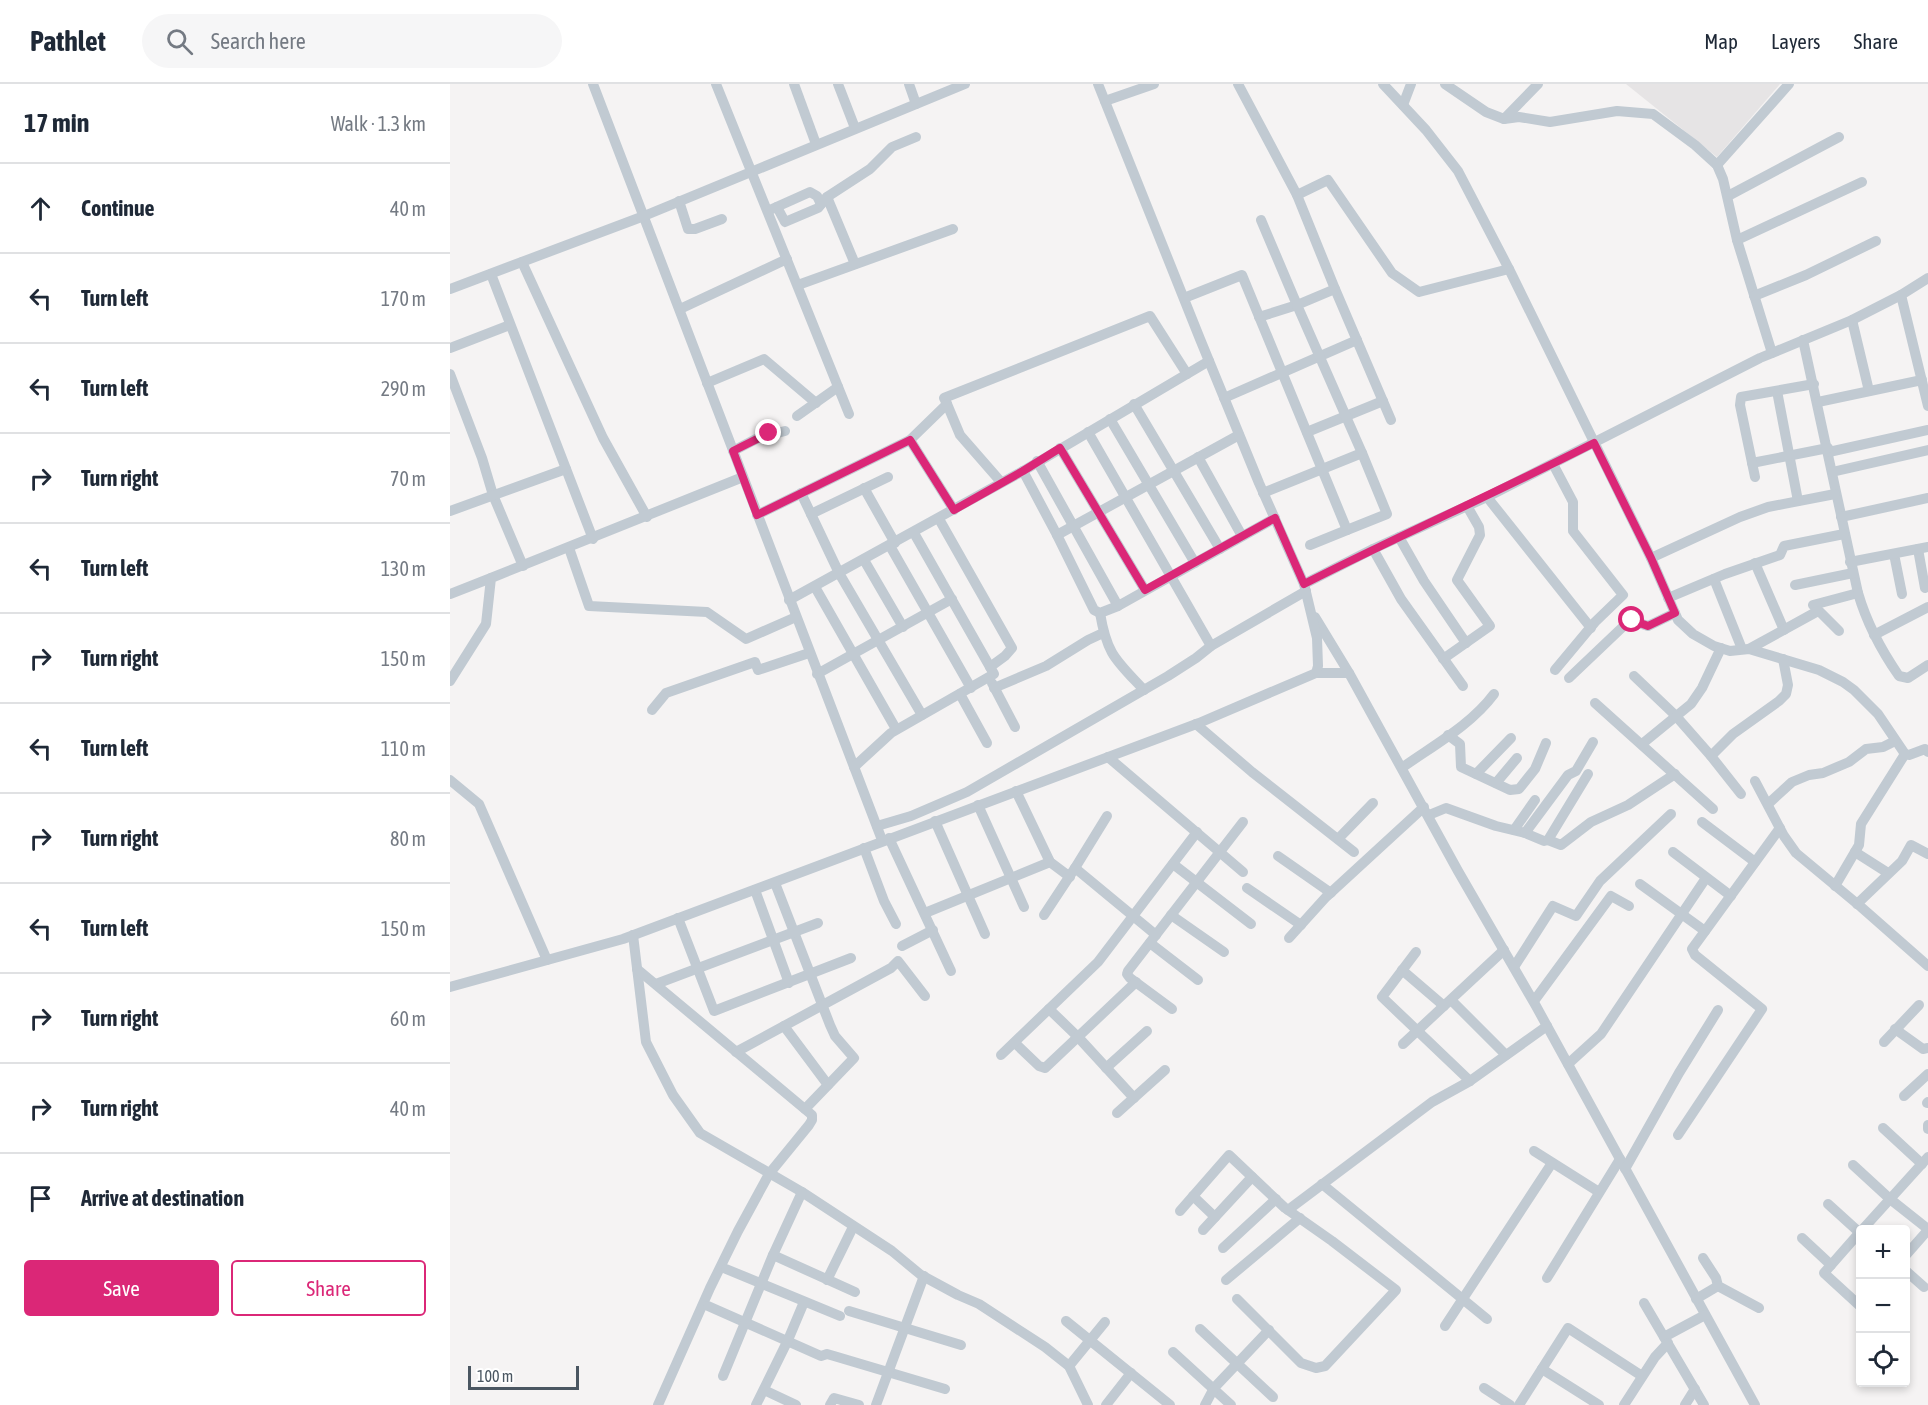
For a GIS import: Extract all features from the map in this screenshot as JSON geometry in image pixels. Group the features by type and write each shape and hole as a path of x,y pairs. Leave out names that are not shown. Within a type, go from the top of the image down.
{"street":[{"path":"593,84 877,826 925,913 951,971"},
{"path":"716,84 750,171 772,209 787,259 849,414"},
{"path":"794,84 816,144"},
{"path":"838,84 855,128"},
{"path":"909,84 916,104"},
{"path":"450,289 644,216 964,84"},
{"path":"1098,84 1239,435 1305,588 1317,638 1316,673"},
{"path":"1105,101 1154,84"},
{"path":"1238,84 1297,195 1391,420"},
{"path":"1383,84 1426,130 1458,171 1509,269 1651,558 1678,621 1693,634 1714,646 1730,651 1746,649 1818,611"},
{"path":"1403,105 1411,84"},
{"path":"1445,84 1486,112 1504,119 1519,117 1550,122 1617,111 1653,114 1695,145 1717,165 1728,195 1737,240 1772,352"},
{"path":"1504,119 1538,84"},
{"path":"1717,165 1789,84"},
{"path":"1728,195 1839,136"},
{"path":"772,209 788,222 812,211 870,169 892,147 916,137"},
{"path":"1297,195 1328,180 1392,273 1419,292 1509,269"},
{"path":"1737,240 1862,182"},
{"path":"772,209 810,192 818,196 824,201 855,264"},
{"path":"679,201 688,229 695,229 722,219"},
{"path":"1261,220 1387,514 1311,545"},
{"path":"798,285 953,229"},
{"path":"1754,296 1806,275 1876,241"},
{"path":"680,309 787,259"},
{"path":"522,262 603,438 647,517"},
{"path":"490,274 593,538"},
{"path":"1184,298 1242,275 1347,530"},
{"path":"877,826 911,816 967,792 1144,690 1183,666 1211,645 1373,549 1487,497 1772,352 1852,320 1901,295 1928,278"},
{"path":"1259,317 1297,305 1335,289"},
{"path":"1901,295 1927,393 1928,406"},
{"path":"1001,482 960,435 944,398 1150,316 1187,374"},
{"path":"1852,320 1869,391"},
{"path":"450,348 510,325"},
{"path":"1224,398 1357,340"},
{"path":"1803,340 1818,402 1840,517 1864,614 1899,676 1908,678 1928,665"},
{"path":"707,383 764,359 816,403"},
{"path":"789,600 939,519 1209,361"},
{"path":"450,374 482,458 493,495 523,566"},
{"path":"1818,402 1922,380"},
{"path":"1755,477 1739,400 1744,396 1814,384"},
{"path":"797,416 838,387"},
{"path":"1777,391 1798,501"},
{"path":"1307,432 1383,401"},
{"path":"757,515 910,440 947,404"},
{"path":"1134,405 1220,549"},
{"path":"1110,419 1195,563"},
{"path":"1752,463 1928,430"},
{"path":"733,451 758,438 785,431"},
{"path":"1088,432 1211,645"},
{"path":"1057,535 1239,435"},
{"path":"910,440 954,510"},
{"path":"1060,448 1145,590"},
{"path":"1832,472 1928,450"},
{"path":"1263,493 1362,453"},
{"path":"1198,457 1242,536"},
{"path":"1037,462 1118,606"},
{"path":"1553,464 1573,502 1573,531 1623,595 1555,670"},
{"path":"450,511 566,469"},
{"path":"1023,471 1094,610 1100,613 1118,606 1275,518"},
{"path":"451,591 523,566 743,477"},
{"path":"811,514 888,477"},
{"path":"864,488 928,613 971,688"},
{"path":"801,493 839,573 922,715"},
{"path":"1651,558 1740,517 1768,507 1835,494"},
{"path":"1487,497 1591,628"},
{"path":"1840,517 1928,498"},
{"path":"1443,659 1488,627 1490,623 1457,580 1480,535 1479,527 1467,506"},
{"path":"854,767 896,729 971,688 1012,648 939,519"},
{"path":"914,532 952,600 1015,727"},
{"path":"1668,598 1780,555 1784,546 1844,534"},
{"path":"1399,537 1424,581 1466,642"},
{"path":"569,548 589,606 708,612 746,639 796,617"},
{"path":"1795,585 1893,554 1923,548 1925,588"},
{"path":"1373,549 1401,599 1463,686"},
{"path":"1893,554 1902,594"},
{"path":"864,560 903,627"},
{"path":"1755,564 1784,630"},
{"path":"450,681 486,624 491,578"},
{"path":"1714,579 1746,649"},
{"path":"815,587 896,729"},
{"path":"1839,631 1813,605 1858,593"},
{"path":"817,674 952,600"},
{"path":"1874,635 1928,607"},
{"path":"1311,610 1403,767 1458,871 1534,1001 1755,1405"},
{"path":"1100,613 1103,633 1114,657 1144,690"},
{"path":"1569,678 1630,620 1648,626 1675,613"},
{"path":"994,688 1046,666 1103,633"},
{"path":"1642,744 1691,704 1702,688 1721,648"},
{"path":"1746,649 1819,670 1854,690 1878,714 1905,754 1909,755 1925,749 1928,752"},
{"path":"652,710 666,693 755,662 758,669 809,653"},
{"path":"1711,756 1733,734 1786,694 1788,685 1783,659"},
{"path":"450,987 633,935 1196,724 1316,673 1349,673"},
{"path":"1634,676 1675,715 1741,794"},
{"path":"1403,767 1473,717 1494,693"},
{"path":"960,694 987,743"},
{"path":"1595,703 1713,809"},
{"path":"1196,724 1259,778 1354,852"},
{"path":"1448,735 1460,744 1461,767 1510,790 1519,789 1535,769 1546,743"},
{"path":"1476,774 1511,738"},
{"path":"1768,804 1792,782 1849,762 1866,749 1883,747 1895,741"},
{"path":"1526,833 1566,778 1576,771 1593,742"},
{"path":"1835,886 1859,845 1861,824 1905,754"},
{"path":"1108,757 1243,872"},
{"path":"1496,783 1517,758"},
{"path":"1548,840 1588,774"},
{"path":"1289,938 1331,893 1427,811 1446,808 1561,845 1591,822 1628,805 1675,774"},
{"path":"450,780 479,804 547,960"},
{"path":"1755,781 1796,853 1928,966"},
{"path":"1016,791 1050,862 1072,873 1133,918 1198,980"},
{"path":"1514,830 1534,800"},
{"path":"1338,839 1373,803"},
{"path":"978,805 1024,907"},
{"path":"1514,968 1553,906 1556,905 1576,916 1600,881 1671,814"},
{"path":"1044,915 1107,816"},
{"path":"935,821 985,934"},
{"path":"1172,1009 1136,982 1127,974 1128,971 1219,850 1243,822"},
{"path":"1702,822 1755,862"},
{"path":"1678,1135 1762,1009 1695,955 1692,949 1780,828"},
{"path":"1001,1055 1098,962 1197,832"},
{"path":"1857,904 1902,861 1911,845 1928,854"},
{"path":"864,848 884,901 896,924"},
{"path":"1674,852 1731,896"},
{"path":"1855,852 1888,873"},
{"path":"1278,856 1331,893"},
{"path":"925,913 1050,862"},
{"path":"1173,864 1251,924"},
{"path":"1568,1064 1601,1034 1706,878"},
{"path":"775,883 835,1036 854,1058 805,1109"},
{"path":"1640,884 1705,931"},
{"path":"1247,888 1301,925"},
{"path":"755,890 789,983"},
{"path":"1534,1001 1611,896 1629,906"},
{"path":"1171,915 1224,952"},
{"path":"678,918 714,1011 851,958"},
{"path":"656,984 818,923"},
{"path":"902,946 933,930"},
{"path":"633,935 646,1042 673,1095 700,1133 802,1192 892,1251 924,1276 979,1304 1033,1339 1068,1365 1088,1405"},
{"path":"1403,1044 1504,950"},
{"path":"1416,952 1382,997 1470,1081"},
{"path":"736,1052 823,1006 898,962 926,996"},
{"path":"637,969 812,1115 812,1120 769,1174 725,1255 658,1405"},
{"path":"1402,970 1448,1003 1506,1055"},
{"path":"1015,1043 1045,1068 1136,982"},
{"path":"1884,1042 1919,1005"},
{"path":"1049,1009 1134,1098"},
{"path":"1625,1169 1679,1073 1718,1010"},
{"path":"784,1026 828,1085"},
{"path":"1288,1210 1432,1102 1470,1081 1547,1026"},
{"path":"1895,1029 1923,1049 1928,1048"},
{"path":"1106,1068 1147,1031"},
{"path":"1117,1113 1165,1070"},
{"path":"1904,1096 1928,1074"},
{"path":"1866,1225 1925,1160 1883,1128"},
{"path":"1534,1151 1599,1192"},
{"path":"1180,1211 1228,1155 1288,1210 1396,1290 1321,1368 1302,1363 1237,1299"},
{"path":"1547,1278 1620,1159"},
{"path":"1445,1326 1552,1163"},
{"path":"1853,1165 1890,1199 1928,1229 1910,1249"},
{"path":"1203,1230 1252,1177"},
{"path":"1322,1184 1487,1318"},
{"path":"723,1376 760,1284 802,1192"},
{"path":"1193,1196 1215,1217"},
{"path":"1223,1248 1276,1199"},
{"path":"1828,1204 1856,1227"},
{"path":"1226,1280 1300,1218"},
{"path":"827,1280 854,1227"},
{"path":"1856,1237 1824,1273 1856,1302"},
{"path":"1802,1238 1831,1265"},
{"path":"773,1255 855,1292"},
{"path":"1703,1258 1716,1278 1718,1286 1759,1308"},
{"path":"726,1269 804,1302 961,1345"},
{"path":"1910,1275 1924,1287"},
{"path":"876,1405 924,1276"},
{"path":"1696,1299 1718,1286"},
{"path":"756,1405 804,1302"},
{"path":"1644,1303 1704,1405"},
{"path":"708,1306 821,1356 827,1354 945,1389"},
{"path":"1624,1405 1666,1340 1706,1317"},
{"path":"1066,1321 1166,1403"},
{"path":"1068,1365 1105,1322"},
{"path":"1519,1405 1568,1328 1642,1376"},
{"path":"1200,1329 1273,1397"},
{"path":"1205,1405 1214,1388 1269,1330"},
{"path":"1173,1352 1231,1405"},
{"path":"1542,1369 1599,1405"},
{"path":"1106,1405 1131,1373"},
{"path":"1484,1388 1497,1401 1510,1405"},
{"path":"1685,1405 1695,1389"},
{"path":"764,1390 796,1405"},
{"path":"830,1405 834,1398 859,1405"}],"shaded area":[{"path":"1626,84 1780,84 1717,157"}],"route":[{"path":"769,433 733,451 757,515 910,440 954,510 1060,448 1145,590 1275,518 1304,584 1594,443 1651,558 1675,613 1648,626 1632,620"}]}
